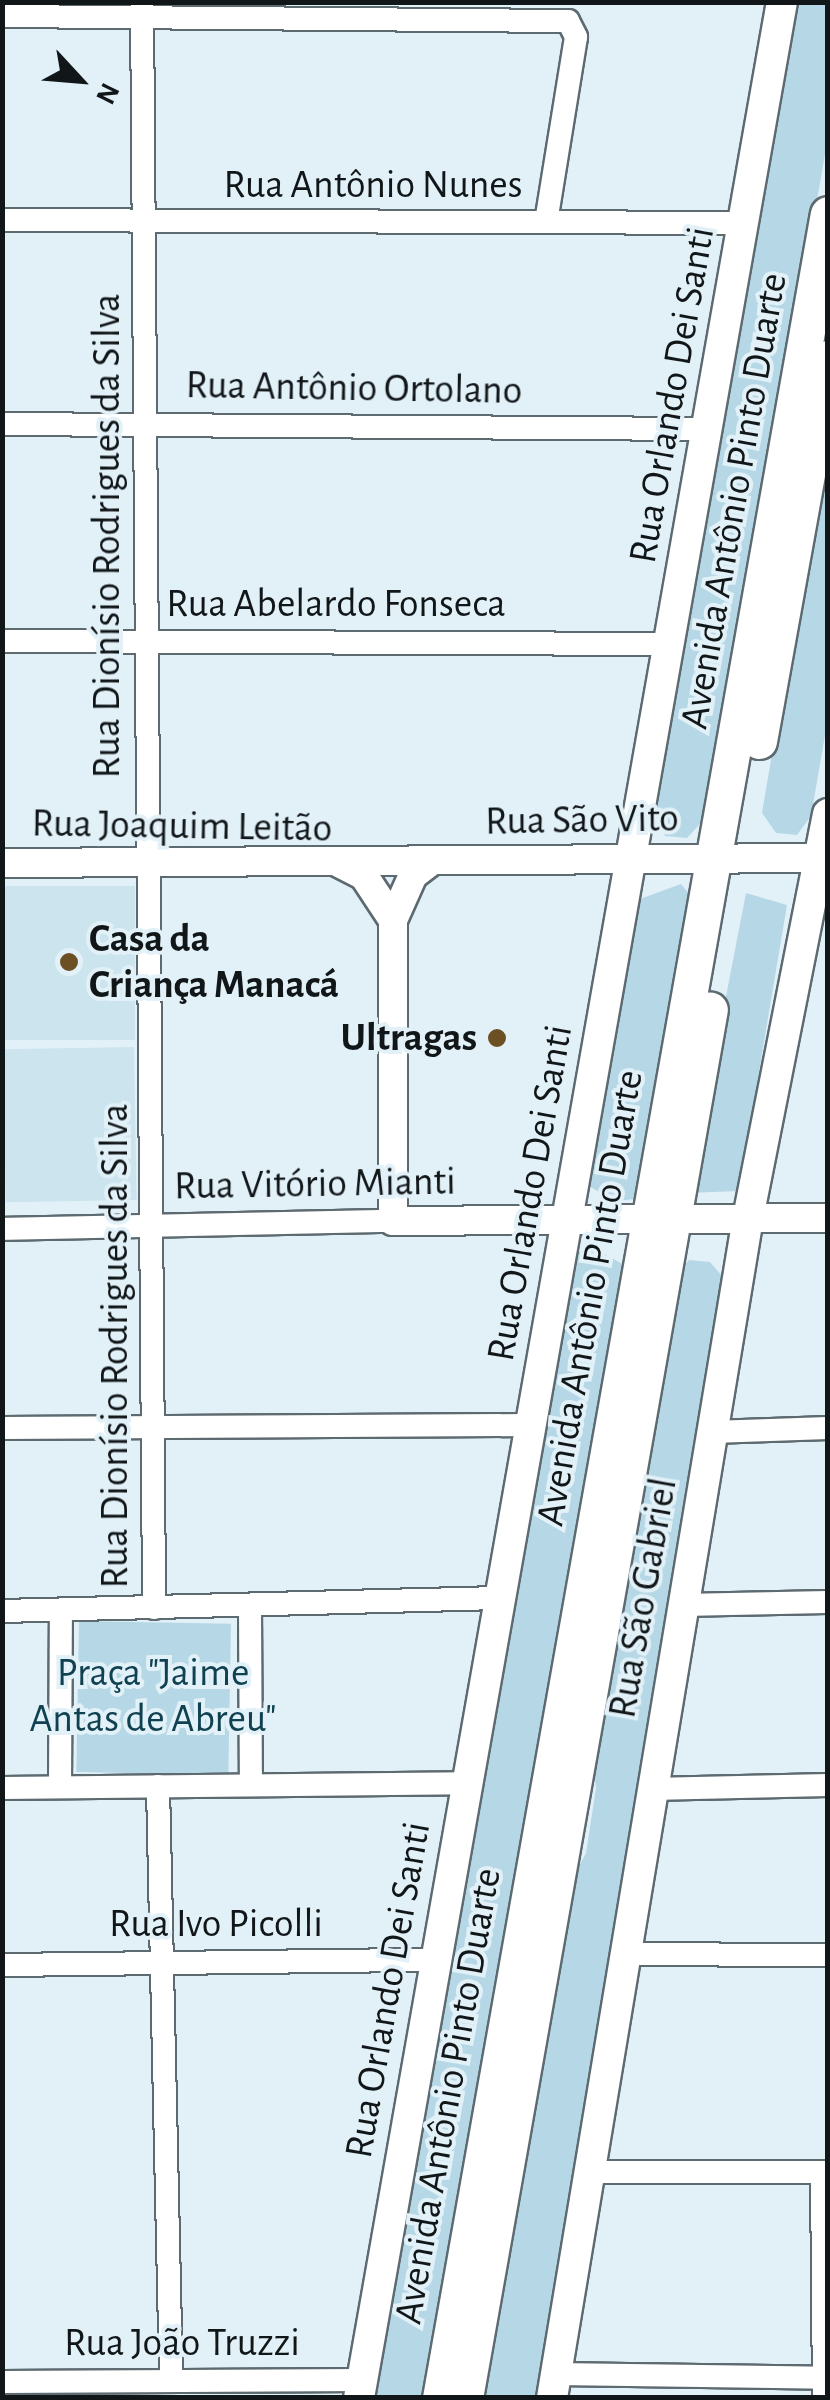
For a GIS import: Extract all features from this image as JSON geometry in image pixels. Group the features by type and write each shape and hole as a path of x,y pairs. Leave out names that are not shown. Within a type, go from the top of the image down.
{"main road":[{"name":"Rua Orlando Dei Santi","path":"360,2389 431,1960 633,858 704,429 782,2"},
{"name":"Avenida Antônio Pinto Duarte","path":"726,858 828,214"},
{"name":"Avenida Antônio Pinto Duarte","path":"440,2398 657,1219 828,358"},
{"name":"Rua São Gabriel","path":"554,2386 622,1954 748,1218 823,858 828,814"},
{"name":"Avenida Antônio Pinto Duarte","path":"464,2398 657,1219"}],"street":[{"path":"2,16 142,10 568,21 576,37 546,222"},
{"name":"Rua Dionísio Rodrigues da Silva","path":"142,10 146,863 156,1429 154,1608"},
{"name":"Rua Antônio Nunes","path":"2,220 744,223"},
{"name":"Rua Antônio Ortolano","path":"2,424 704,429"},
{"name":"Rua Abelardo Fonseca","path":"2,641 669,644"},
{"name":"Rua São Vito","path":"338,862 823,858"},
{"name":"Rua Joaquim Leitão","path":"2,864 338,862 364,876 393,920"},
{"path":"393,1222 393,920 413,876 430,862"},
{"name":"Rua Vitório Mianti","path":"2,1230 828,1218"},
{"path":"2,1428 528,1426"},
{"path":"712,1432 828,1428"},
{"path":"2,1611 250,1608 499,1598"},
{"path":"681,1604 828,1602"},
{"path":"250,1608 251,1784"},
{"path":"60,1787 62,1611"},
{"path":"2,1788 465,1783"},
{"path":"650,1789 828,1785"},
{"path":"158,1786 172,2378"},
{"path":"622,1954 828,1955"},
{"name":"Rua Ivo Picolli","path":"2,1965 164,1960 431,1960"},
{"path":"554,2386 825,2384 825,2172 588,2172"},
{"name":"Rua João Truzzi","path":"2,2382 172,2378 360,2389"}],"shaded area":[{"name":"Casa da Criança Manacá","path":"3,886 135,886 135,1040 3,1040"},
{"path":"134,1047 137,1200 6,1202 3,1049"}],"green space":[{"path":"796,3 827,3 827,143 710,813 687,838 665,836 656,810"},
{"path":"827,428 827,724 811,816 797,835 776,833 762,813"},
{"path":"681,884 690,895 635,1199 615,1201 587,1185 637,900"},
{"path":"746,893 787,905 739,1191 688,1193"},
{"path":"590,1247 623,1264 430,2397 374,2398 574,1254"},
{"path":"689,1260 710,1262 722,1276 538,2397 476,2398 561,1900 586,1853 596,1788 590,1740 670,1280"},
{"name":"Praça \"Jaime Antas de Abreu\"","path":"79,1621 231,1624 228,1775 76,1772"}],"place":[{"name":"Casa da Criança Manacá","path":"69,962"},
{"name":"Ultragas","path":"497,1038"}]}
